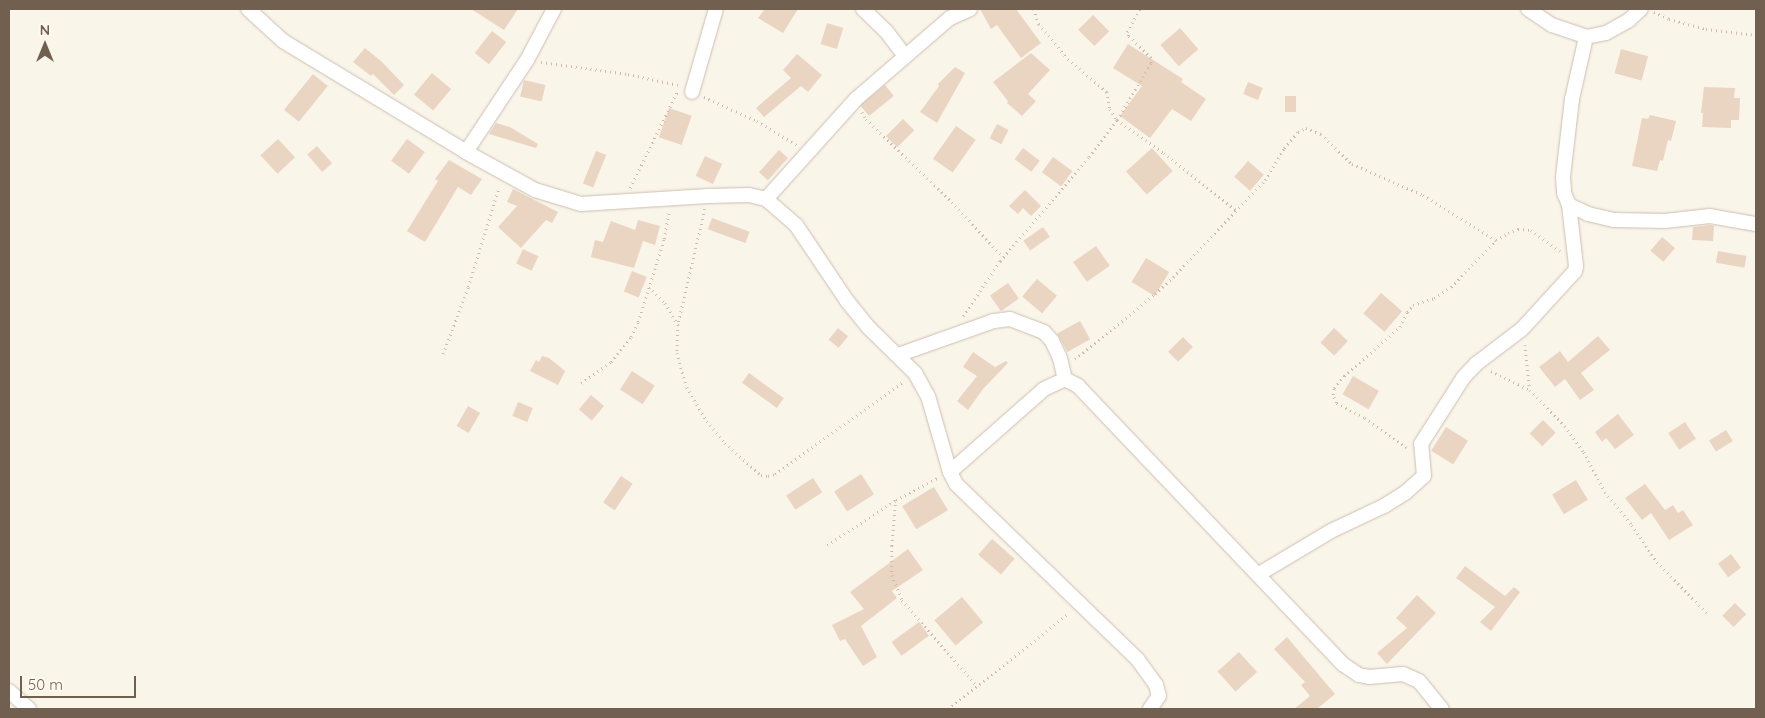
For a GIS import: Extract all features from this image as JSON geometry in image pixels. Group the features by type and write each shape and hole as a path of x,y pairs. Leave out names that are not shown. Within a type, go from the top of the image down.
{"street":[{"path":"248,9 283,41 503,174 535,190 581,204 708,196 749,195 766,199 796,225 847,301 869,328 915,373 928,396 950,472 965,496 1033,557 1138,660 1156,685 1159,696 1150,709"},
{"path":"466,152 527,60 554,9"},
{"path":"692,92 716,9"},
{"path":"863,9 886,31 905,56"},
{"path":"766,199 856,99 950,18 970,9"},
{"path":"1528,9 1552,24 1586,37 1606,33 1629,20 1640,9"},
{"path":"1259,574 1331,531 1384,506 1406,492 1424,476 1421,444 1424,436 1442,413 1463,378 1476,364 1522,329 1575,272 1576,260 1569,205 1563,177 1572,99 1586,37"},
{"path":"1569,205 1588,214 1614,220 1665,221 1710,216 1756,224"},
{"path":"898,356 994,321 1010,319 1044,332 1052,341 1063,374 1078,386 1344,665 1359,675 1369,677 1403,674 1419,681 1442,709"},
{"path":"950,472 1063,374"},
{"path":"9,691 29,709"}],"path":[{"path":"1034,9 1039,24 1068,59 1107,92 1110,109 1116,120 1164,153 1236,210"},
{"path":"949,336 1003,257 1089,157 1116,120 1151,63 1151,58 1128,36 1127,32 1140,9"},
{"path":"1652,9 1669,19 1706,29 1756,35"},
{"path":"527,60 628,74 680,86 623,202"},
{"path":"692,92 757,121 808,152"},
{"path":"856,99 866,119 952,202 1003,257"},
{"path":"1063,374 1155,294 1265,180 1284,148 1298,132 1306,128 1321,134 1352,164 1423,195 1496,240"},
{"path":"443,354 468,287 503,174"},
{"path":"708,196 678,325 677,353 687,388 707,421 725,443 761,475 775,474 915,373"},
{"path":"581,383 610,362 623,349 638,322 664,239 669,216 669,198"},
{"path":"1422,459 1364,418 1336,403 1333,395 1334,388 1344,376 1400,327 1407,312 1413,305 1434,298 1450,286 1496,240 1518,229 1531,230 1551,247 1576,260"},
{"path":"649,287 664,304 678,325"},
{"path":"1522,329 1530,390"},
{"path":"1476,364 1530,390 1566,426 1584,452 1605,492 1632,525 1657,562 1709,615"},
{"path":"827,545 896,500 950,472"},
{"path":"896,500 892,546 892,575 902,600 977,686"},
{"path":"948,709 1080,604"}],"building":[{"path":"471,9 518,9 504,30"},
{"path":"765,9 798,9 783,33 758,18"},
{"path":"980,9 1016,9 1041,43 1021,58 997,25 991,29"},
{"path":"1093,15 1109,31 1094,46 1078,30"},
{"path":"827,23 843,28 837,49 821,44"},
{"path":"1180,28 1198,49 1179,66 1160,45"},
{"path":"492,31 506,42 489,64 475,53"},
{"path":"1128,44 1183,79 1181,82 1206,99 1191,121 1172,109 1150,138 1120,116 1142,86 1113,68"},
{"path":"365,48 382,62 404,85 394,95 373,74 371,76 353,62"},
{"path":"1621,49 1648,56 1642,80 1615,73"},
{"path":"1031,53 1050,70 1028,94 1036,101 1022,116 1007,103 1008,101 993,82"},
{"path":"797,54 822,75 808,92 801,86 764,117 756,108 791,78 783,70"},
{"path":"955,67 965,73 937,123 920,112 939,86 938,84"},
{"path":"432,73 451,89 433,111 414,94"},
{"path":"313,74 328,86 299,122 284,110"},
{"path":"524,80 545,85 542,102 520,97"},
{"path":"1248,82 1263,88 1258,100 1243,94"},
{"path":"885,85 894,96 869,116 860,105"},
{"path":"1704,87 1735,88 1734,98 1740,98 1739,120 1731,120 1731,128 1702,127 1703,113 1701,113"},
{"path":"1285,96 1296,96 1296,112 1285,112"},
{"path":"669,108 692,116 682,145 659,137"},
{"path":"1650,115 1676,121 1671,141 1668,140 1663,161 1660,160 1657,171 1632,166 1642,118 1648,119"},
{"path":"903,119 914,130 897,147 886,136"},
{"path":"496,123 510,127 538,144 536,148 489,134"},
{"path":"997,124 1009,130 1001,144 990,138"},
{"path":"956,126 976,140 953,173 933,159"},
{"path":"278,139 295,157 277,174 260,155"},
{"path":"407,139 425,152 409,174 391,161"},
{"path":"317,146 332,163 322,172 307,155"},
{"path":"1023,148 1040,161 1031,172 1015,159"},
{"path":"1152,148 1173,171 1147,194 1126,171"},
{"path":"779,150 788,158 768,180 759,172"},
{"path":"596,151 606,155 593,188 583,183"},
{"path":"705,156 722,164 713,184 696,176"},
{"path":"1053,157 1072,171 1061,186 1042,172"},
{"path":"449,160 482,179 471,195 458,187 425,242 407,231 438,181 435,179"},
{"path":"1248,161 1264,175 1250,191 1234,177"},
{"path":"513,189 558,212 552,223 546,220 521,248 498,227 517,206 507,202"},
{"path":"1025,190 1041,206 1031,216 1023,208 1018,214 1009,206"},
{"path":"712,218 750,232 745,243 708,229"},
{"path":"638,220 660,226 655,245 643,241 634,268 591,257 595,240 603,242 611,221 635,230"},
{"path":"1714,226 1713,241 1692,240 1693,227"},
{"path":"1043,227 1050,237 1030,251 1023,241"},
{"path":"1662,237 1675,248 1663,262 1650,251"},
{"path":"1096,246 1110,266 1087,282 1073,262"},
{"path":"523,249 538,256 532,271 516,264"},
{"path":"1718,251 1747,256 1744,268 1716,263"},
{"path":"1146,258 1169,272 1155,296 1132,282"},
{"path":"632,271 647,277 639,297 624,291"},
{"path":"1037,279 1057,296 1042,313 1022,297"},
{"path":"1008,283 1019,299 1001,311 990,296"},
{"path":"1381,293 1402,311 1384,332 1363,313"},
{"path":"1080,321 1090,339 1067,352 1057,334"},
{"path":"838,328 848,336 839,348 829,340"},
{"path":"1334,328 1348,341 1334,356 1320,343"},
{"path":"1598,336 1610,350 1581,373 1594,390 1580,400 1565,379 1555,387 1539,367 1560,351 1568,362"},
{"path":"1183,337 1193,347 1178,362 1168,352"},
{"path":"973,352 995,367 1006,361 1008,363 983,389 968,410 957,401 977,376 963,367"},
{"path":"542,356 549,358 565,371 558,385 530,371 536,360 539,362"},
{"path":"632,371 655,386 643,404 620,389"},
{"path":"749,373 784,398 777,408 742,383"},
{"path":"1353,376 1379,391 1368,409 1342,394"},
{"path":"591,395 604,406 592,420 579,410"},
{"path":"518,402 533,408 527,422 512,416"},
{"path":"468,406 480,413 469,433 456,426"},
{"path":"1618,414 1634,435 1615,449 1606,438 1602,442 1595,432"},
{"path":"1543,420 1556,433 1542,446 1530,433"},
{"path":"1685,422 1696,439 1679,450 1668,433"},
{"path":"1446,427 1468,441 1453,465 1431,451"},
{"path":"1726,430 1733,441 1716,452 1709,441"},
{"path":"861,474 874,494 847,512 834,491"},
{"path":"621,476 633,484 615,510 603,503"},
{"path":"813,478 822,492 795,510 786,495"},
{"path":"1576,480 1588,500 1564,514 1552,494"},
{"path":"1645,484 1665,510 1673,505 1678,513 1683,510 1693,525 1669,540 1651,513 1642,520 1625,498"},
{"path":"934,487 948,510 916,529 902,506"},
{"path":"992,539 1015,559 1001,575 978,555"},
{"path":"908,549 923,570 892,591 897,598 861,626 877,657 863,666 845,639 840,641 832,625 864,609 850,592"},
{"path":"1731,554 1741,568 1728,577 1718,563"},
{"path":"1465,566 1505,596 1514,587 1520,592 1491,631 1480,622 1495,607 1456,578"},
{"path":"1417,595 1436,613 1387,664 1377,653 1407,628 1396,618"},
{"path":"962,597 983,622 956,645 934,620"},
{"path":"1735,603 1746,614 1734,627 1722,616"},
{"path":"919,622 929,636 901,656 891,642"},
{"path":"1287,637 1335,694 1317,709 1294,709 1310,696 1301,685 1305,682 1274,649"},
{"path":"1239,652 1257,672 1236,691 1217,671"}]}
